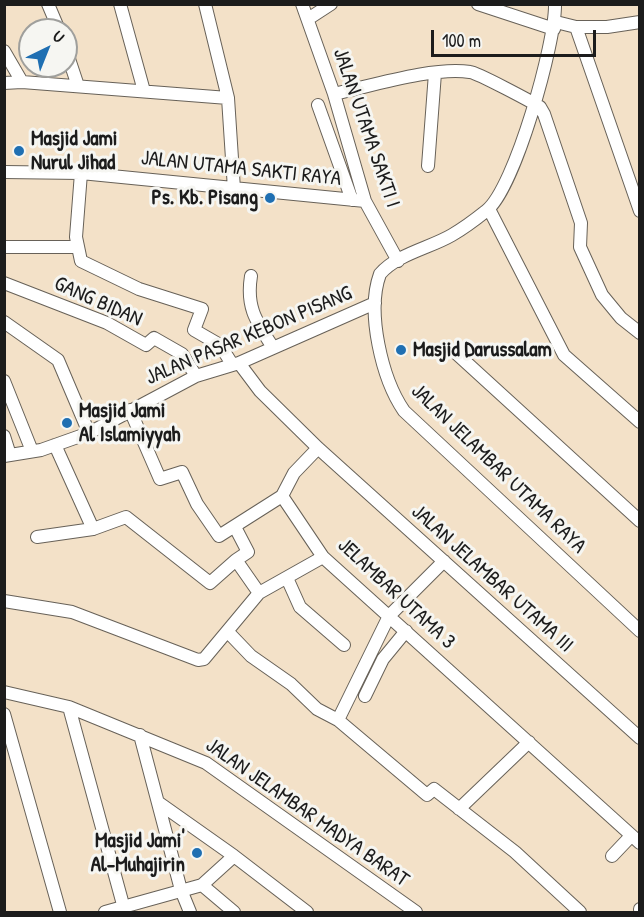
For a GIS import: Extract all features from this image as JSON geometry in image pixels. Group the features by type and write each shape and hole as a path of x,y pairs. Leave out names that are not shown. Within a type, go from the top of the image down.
{"street":[{"path":"48,4 54,18"},
{"path":"120,4 144,91"},
{"path":"205,4 228,98 234,189"},
{"name":"JALAN UTAMA SAKTI I","path":"302,4 334,94 359,200 398,261"},
{"path":"308,19 331,4"},
{"path":"478,4 555,26 607,27 639,22"},
{"path":"398,261 452,235 489,209 515,166 555,26 555,4"},
{"path":"576,27 639,211"},
{"path":"4,51 22,82"},
{"path":"334,94 435,73 472,72 533,103 544,114 581,223 580,247 594,279 613,309 639,333"},
{"path":"428,166 435,73"},
{"path":"75,78 78,86"},
{"path":"4,83 22,82 228,98"},
{"path":"318,105 359,200"},
{"name":"JALAN UTAMA SAKTI RAYA","path":"4,172 81,173 359,200"},
{"path":"4,247 77,247 81,173"},
{"path":"489,209 564,356 639,422"},
{"name":"JALAN JELAMBAR UTAMA III","path":"77,247 78,257 85,263 139,289 202,309 194,330 222,347 260,391 318,448 639,738"},
{"name":"JALAN JELAMBAR UTAMA RAYA","path":"398,261 380,274 375,303 386,379 404,411 639,631"},
{"path":"251,276 248,296 253,315 272,346"},
{"name":"GANG BIDAN","path":"4,283 107,323 146,345 154,338 182,354 195,376"},
{"name":"JALAN PASAR KEBON PISANG","path":"7,455 55,445 89,433 195,376 235,364 375,303"},
{"path":"4,322 58,360 89,433"},
{"path":"457,354 639,521"},
{"path":"4,381 32,451"},
{"path":"130,410 160,480 182,472 197,504 218,536 282,496 294,473 318,448"},
{"path":"4,436 7,455"},
{"path":"55,445 93,529"},
{"name":"JELAMBAR UTAMA 3","path":"282,496 323,556 635,840"},
{"path":"36,537 93,529 128,517 210,582 248,552 235,527"},
{"path":"4,601 72,612 198,660 204,660 260,593 323,556"},
{"path":"236,560 260,593"},
{"path":"338,720 389,616 444,561"},
{"path":"287,578 293,597 300,607 344,645"},
{"path":"365,696 383,659 406,631"},
{"path":"228,632 251,656 291,684 317,710 338,720 384,757 402,777 427,795 434,789 515,852 580,912"},
{"name":"JALAN JELAMBAR MADYA BARAT","path":"4,692 69,707 185,752 223,773 416,912"},
{"path":"69,707 124,910"},
{"path":"4,714 60,912"},
{"path":"140,735 190,912"},
{"path":"459,809 529,742"},
{"path":"159,803 234,856 307,912"},
{"path":"612,856 635,840"},
{"path":"105,912 124,910 202,885 234,856"},
{"path":"202,885 234,912"}],"place":[{"name":"Masjid Jami Nurul Jihad","path":"19,151"},
{"name":"Ps. Kb. Pisang","path":"270,198"},
{"name":"Masjid Darussalam","path":"401,350"},
{"name":"Masjid Jami Al Islamiyyah","path":"67,423"},
{"name":"Masjid Jami' Al-Muhajirin","path":"197,853"}]}
